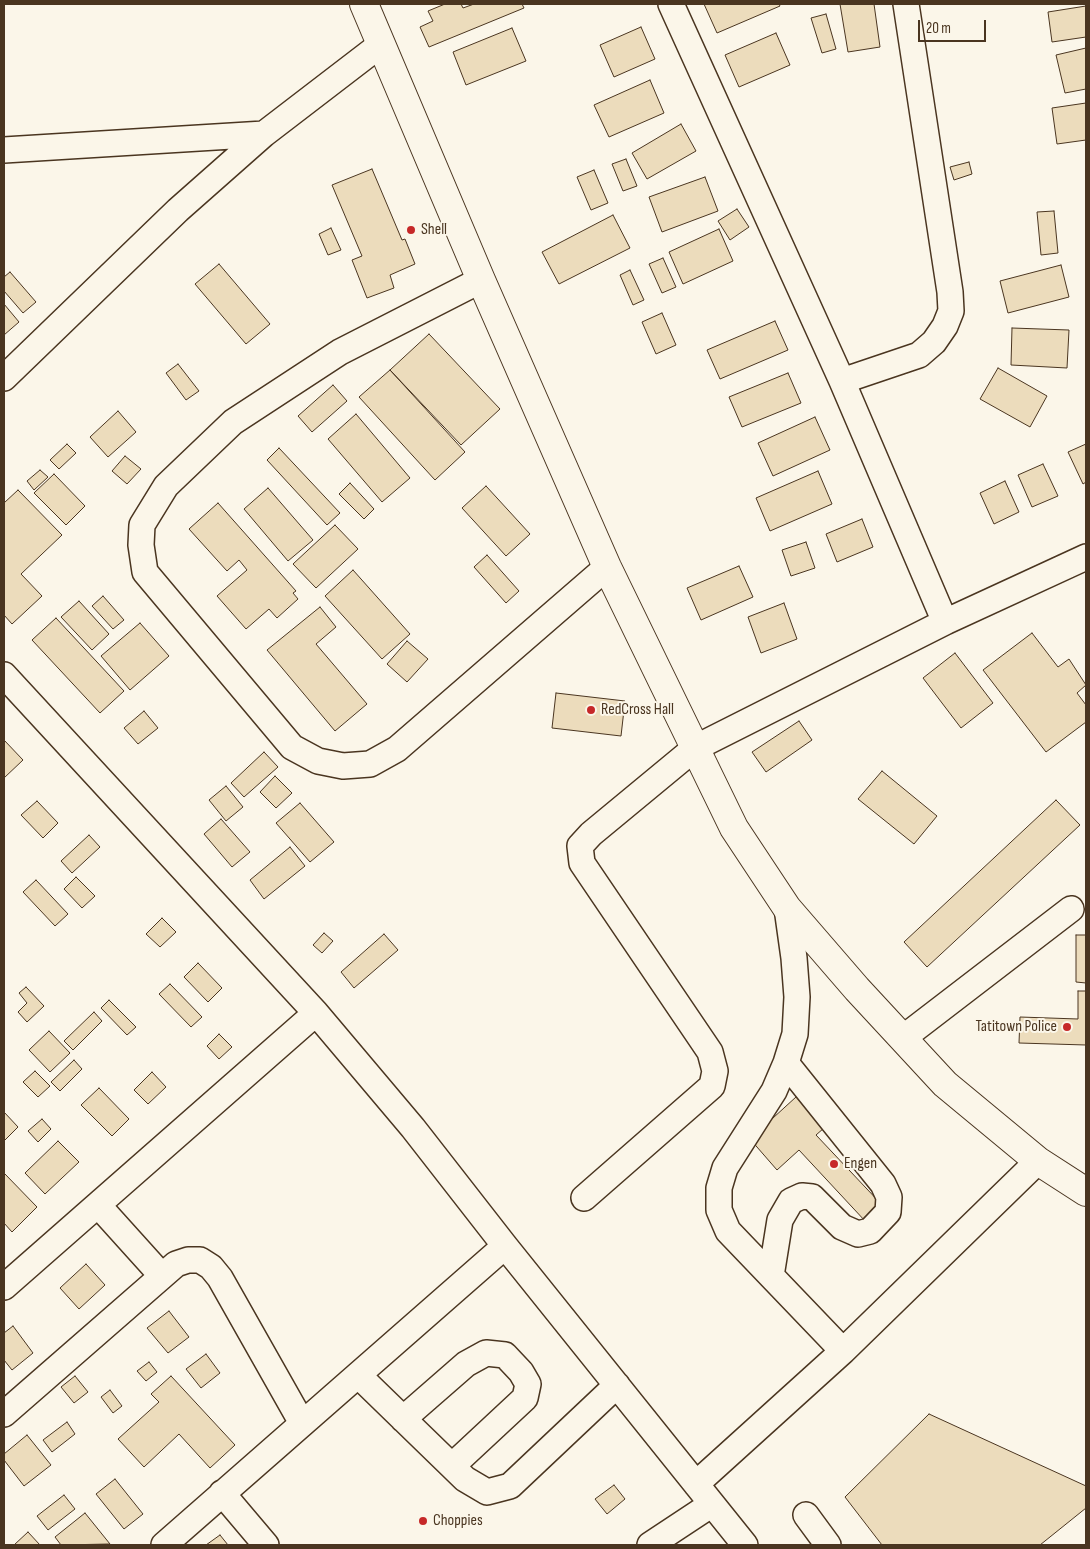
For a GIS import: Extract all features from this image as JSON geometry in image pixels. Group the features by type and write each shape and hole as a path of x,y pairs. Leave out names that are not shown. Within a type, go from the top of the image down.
{"highway":[{"path":"364,4 481,280 607,567 734,828 787,908 857,989 945,1084 1038,1161 1086,1192"}],"street":[{"path":"671,4 842,381 945,622"},
{"path":"842,381 919,355 934,342 945,326 951,311 950,292 906,4"},
{"path":"4,378 178,210 264,134 380,45"},
{"path":"4,150 264,134"},
{"path":"481,280 340,352 233,422 166,486 142,524 141,545 145,572 292,747 318,761 343,766 370,764 397,749 607,567"},
{"path":"584,1198 712,1086 715,1071 710,1052 582,863 580,846 591,834 695,748 945,622 1086,557"},
{"path":"4,675 316,1013 413,1128 505,1246 746,1545"},
{"path":"787,908 797,997 795,1034 774,1091 725,1168 719,1188 719,1210 728,1230 843,1351"},
{"path":"903,1038 1071,909"},
{"path":"4,1287 316,1013"},
{"path":"771,1276 780,1220 791,1201 802,1196 812,1198 842,1227 858,1234 870,1231 888,1212 889,1197 883,1184 786,1062"},
{"path":"696,1484 843,1351 1038,1161"},
{"path":"98,1205 162,1276"},
{"path":"164,1545 505,1246"},
{"path":"4,1414 176,1264 188,1260 200,1260 211,1267 220,1278 302,1423"},
{"path":"403,1419 466,1364 486,1353 505,1355 521,1372 528,1384 525,1398 452,1466"},
{"path":"358,1374 465,1479 487,1492 510,1486 617,1385"},
{"path":"222,1493 266,1545"},
{"path":"650,1545 712,1504"},
{"path":"806,1515 828,1545"}],"building":[{"path":"445,4 461,4 463,8 474,4 522,4 524,8 429,47 420,27 433,21 428,11"},
{"path":"704,4 779,4 780,6 717,33"},
{"path":"840,4 874,4 880,47 848,52"},
{"path":"1086,6 1086,37 1052,42 1048,12"},
{"path":"826,14 836,49 822,53 811,18"},
{"path":"641,27 655,59 614,77 600,45"},
{"path":"512,28 526,61 466,85 453,52"},
{"path":"776,33 790,65 739,87 725,55"},
{"path":"1086,48 1086,89 1065,93 1056,55"},
{"path":"650,80 664,113 609,137 594,105"},
{"path":"1086,103 1086,140 1057,144 1052,108"},
{"path":"681,124 696,151 647,179 632,153"},
{"path":"626,159 637,186 623,191 612,164"},
{"path":"969,162 972,174 954,180 950,167"},
{"path":"372,169 402,240 405,239 415,264 390,275 394,288 367,298 352,260 362,256 332,185"},
{"path":"594,170 608,203 591,210 577,177"},
{"path":"705,177 718,211 662,232 649,197"},
{"path":"737,209 749,227 730,240 718,221"},
{"path":"1054,211 1058,253 1041,255 1037,212"},
{"path":"613,215 630,248 559,284 542,252"},
{"path":"331,228 341,250 328,255 319,234"},
{"path":"719,229 733,261 683,284 669,252"},
{"path":"663,258 676,287 662,293 649,264"},
{"path":"219,264 270,324 246,344 195,284"},
{"path":"1061,265 1069,297 1008,313 1000,281"},
{"path":"630,270 644,300 633,305 620,275"},
{"path":"10,272 36,302 23,313 4,291 4,277"},
{"path":"4,304 19,322 4,335"},
{"path":"662,313 676,345 656,354 642,322"},
{"path":"775,321 788,350 720,379 707,350"},
{"path":"1012,328 1069,330 1067,368 1011,365"},
{"path":"429,334 500,409 461,445 390,370"},
{"path":"178,364 199,391 186,400 166,373"},
{"path":"998,368 1047,396 1030,427 980,399"},
{"path":"390,370 465,452 435,480 359,397"},
{"path":"788,373 801,403 742,427 729,397"},
{"path":"333,385 347,401 312,432 298,416"},
{"path":"118,411 136,432 108,457 90,437"},
{"path":"356,414 410,478 382,502 328,439"},
{"path":"815,417 830,450 773,476 758,443"},
{"path":"67,444 76,453 59,469 50,460"},
{"path":"1086,444 1086,482 1083,484 1068,452"},
{"path":"279,448 340,513 327,525 267,460"},
{"path":"125,456 141,469 127,484 112,471"},
{"path":"1043,464 1058,496 1032,507 1018,475"},
{"path":"40,470 48,477 34,490 27,481"},
{"path":"818,471 832,504 770,531 756,498"},
{"path":"54,474 85,506 66,525 34,493"},
{"path":"1005,481 1019,512 994,524 980,493"},
{"path":"350,483 374,509 364,519 339,494"},
{"path":"486,486 530,534 506,556 462,508"},
{"path":"268,488 313,540 288,561 244,509"},
{"path":"18,490 62,535 21,574 42,596 12,624 4,615 4,503"},
{"path":"218,503 296,591 293,593 298,599 277,618 269,609 246,629 217,596 247,570 239,560 227,571 189,529"},
{"path":"862,519 873,547 837,562 826,534"},
{"path":"335,525 358,549 316,588 293,564"},
{"path":"806,542 815,568 791,576 782,550"},
{"path":"487,555 519,591 506,603 474,567"},
{"path":"739,566 753,597 701,620 687,588"},
{"path":"353,570 410,634 382,659 325,596"},
{"path":"103,596 124,620 113,629 92,606"},
{"path":"79,601 109,634 92,650 61,617"},
{"path":"784,603 797,639 761,653 748,617"},
{"path":"320,607 336,627 316,644 367,704 335,731 267,650"},
{"path":"56,618 124,691 100,713 32,640"},
{"path":"140,623 169,656 130,690 101,656"},
{"path":"1032,633 1058,667 1069,659 1086,685 1077,693 1086,705 1086,722 1046,752 983,670"},
{"path":"407,641 428,659 407,682 387,664"},
{"path":"955,653 993,703 961,728 923,678"},
{"path":"556,693 625,701 621,736 552,728"},
{"path":"144,711 158,728 138,744 124,728"},
{"path":"799,721 812,740 766,772 752,752"},
{"path":"4,740 23,760 4,778"},
{"path":"264,752 278,767 244,797 231,783"},
{"path":"882,771 937,816 914,844 858,799"},
{"path":"275,776 292,793 276,808 260,792"},
{"path":"226,786 243,807 226,821 209,800"},
{"path":"1056,800 1080,825 927,967 904,942"},
{"path":"37,801 58,823 43,838 21,815"},
{"path":"300,803 334,842 310,862 276,823"},
{"path":"221,819 250,852 232,867 204,834"},
{"path":"89,835 100,847 72,873 61,861"},
{"path":"290,847 305,866 264,899 250,880"},
{"path":"76,877 95,896 82,908 64,889"},
{"path":"36,880 68,914 55,926 23,892"},
{"path":"162,918 176,932 160,947 146,934"},
{"path":"324,933 333,941 322,953 313,945"},
{"path":"384,934 398,950 354,988 341,972"},
{"path":"1076,935 1086,935 1086,983 1076,982"},
{"path":"198,963 222,988 208,1002 184,977"},
{"path":"170,984 202,1017 191,1027 159,994"},
{"path":"26,987 44,1006 27,1022 18,1012 27,1003 19,993"},
{"path":"1078,991 1086,991 1086,1045 1019,1043 1020,1017 1078,1019"},
{"path":"109,1000 136,1027 127,1035 101,1008"},
{"path":"94,1012 102,1021 73,1050 64,1041"},
{"path":"49,1031 70,1053 50,1072 29,1050"},
{"path":"219,1034 232,1047 219,1059 207,1046"},
{"path":"74,1060 82,1069 60,1091 51,1082"},
{"path":"35,1071 50,1086 38,1097 23,1082"},
{"path":"152,1072 166,1087 148,1104 134,1090"},
{"path":"99,1088 129,1119 112,1136 81,1105"},
{"path":"796,1097 824,1128 816,1135 883,1206 866,1222 799,1150 777,1170 750,1139"},
{"path":"4,1112 18,1127 4,1141"},
{"path":"42,1119 51,1129 38,1142 28,1131"},
{"path":"58,1141 79,1162 45,1194 25,1173"},
{"path":"4,1173 37,1207 12,1232 4,1223"},
{"path":"86,1264 105,1285 79,1309 60,1288"},
{"path":"169,1311 189,1337 168,1353 147,1328"},
{"path":"13,1326 33,1353 12,1370 4,1360 4,1333"},
{"path":"206,1354 220,1373 201,1388 186,1369"},
{"path":"149,1362 157,1372 146,1381 137,1371"},
{"path":"75,1376 88,1392 74,1403 61,1387"},
{"path":"171,1376 235,1445 210,1468 179,1434 144,1467 118,1439 159,1402 151,1394"},
{"path":"110,1390 122,1406 113,1413 101,1397"},
{"path":"929,1414 1086,1486 1086,1508 1040,1545 882,1545 845,1497"},
{"path":"67,1422 75,1434 52,1452 43,1440"},
{"path":"27,1435 51,1465 24,1486 4,1460 4,1454"},
{"path":"115,1479 143,1514 124,1529 96,1494"},
{"path":"614,1485 625,1499 607,1514 595,1499"},
{"path":"64,1495 75,1509 48,1530 37,1516"},
{"path":"85,1513 110,1544 61,1545 55,1537"},
{"path":"28,1532 40,1545 14,1545"},
{"path":"220,1535 228,1545 206,1545"}],"place":[{"name":"Shell","path":"411,230"},
{"name":"RedCross Hall","path":"591,710"},
{"name":"Tatitown Police","path":"1067,1027"},
{"name":"Engen","path":"834,1164"},
{"name":"Choppies","path":"423,1521"}]}
